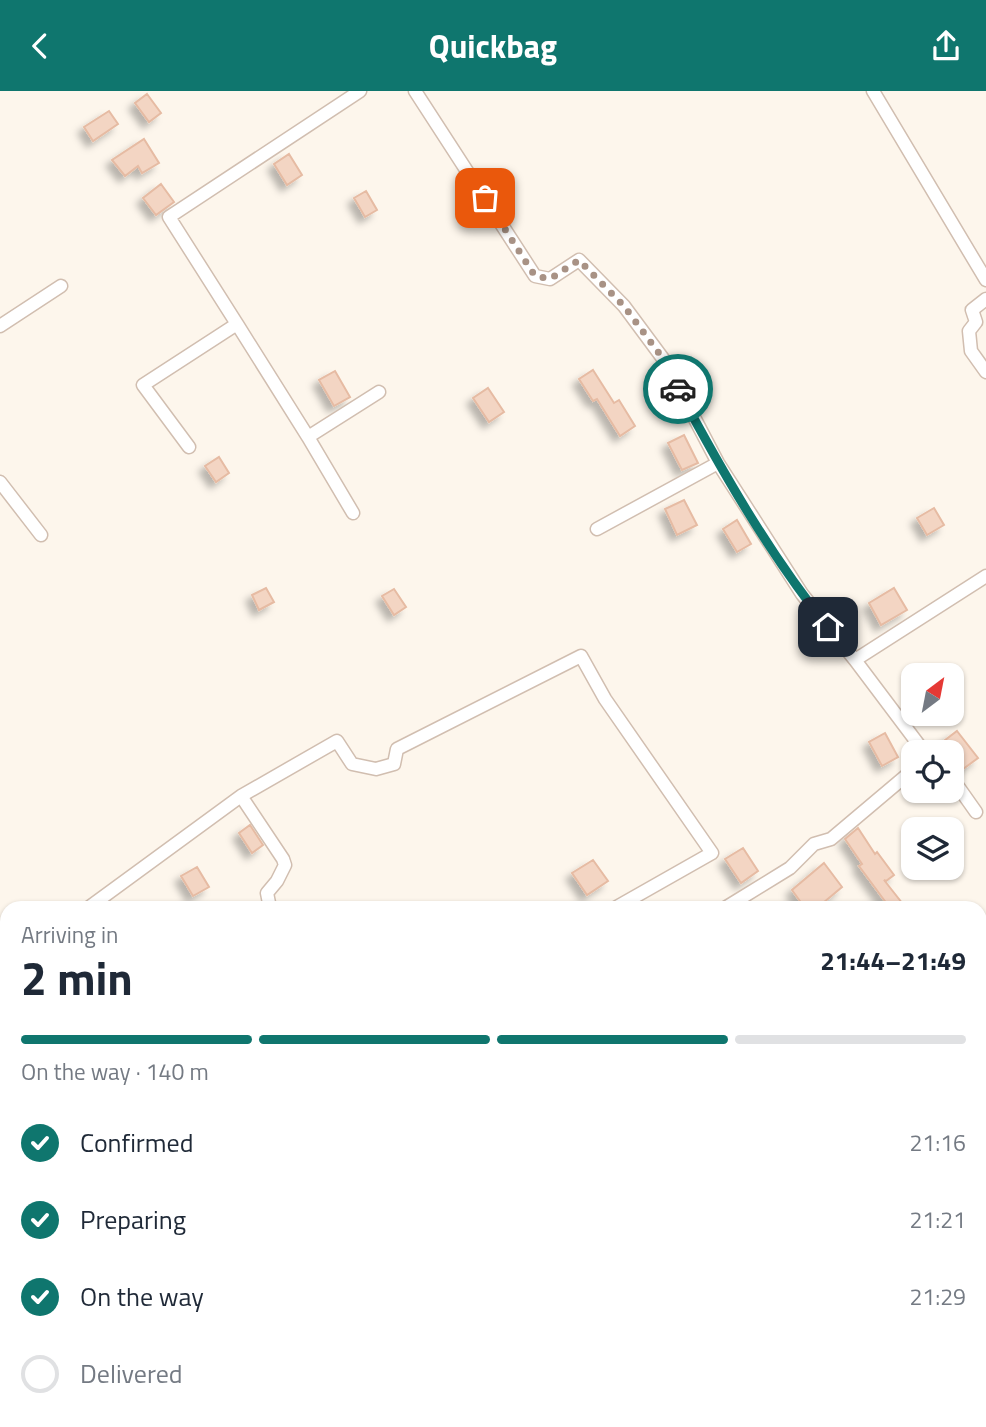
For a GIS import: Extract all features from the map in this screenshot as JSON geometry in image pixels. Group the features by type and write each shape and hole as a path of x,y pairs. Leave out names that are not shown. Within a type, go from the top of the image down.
{"street":[{"path":"353,513 169,216 360,91"},
{"path":"415,91 535,276 550,279 579,260 624,306 664,360 718,463 802,594 915,740"},
{"path":"873,91 986,281"},
{"path":"0,326 61,286"},
{"path":"986,299 972,310 976,322 969,331 971,351 986,372"},
{"path":"189,447 143,385 237,324"},
{"path":"308,437 379,393"},
{"path":"597,530 718,463"},
{"path":"0,482 41,535"},
{"path":"855,660 986,576"},
{"path":"98,901 242,796 337,741 352,764 376,769 394,764 397,749 581,656 604,699 712,853 627,901"},
{"path":"743,901 790,868 814,844 831,839 901,780"},
{"path":"964,795 976,812"},
{"path":"242,796 285,865 267,893 269,901"}],"building":[{"path":"147,94 161,113 149,122 135,103"},
{"path":"109,111 118,124 93,141 84,127"},
{"path":"144,139 159,163 142,173 138,166 125,176 112,160"},
{"path":"289,154 302,175 287,185 274,164"},
{"path":"161,184 174,202 156,215 143,198"},
{"path":"366,191 377,210 365,217 354,198"},
{"path":"593,370 614,403 619,400 635,426 620,436 597,399 593,401 579,379"},
{"path":"335,371 350,397 334,406 319,380"},
{"path":"488,388 504,412 489,422 473,398"},
{"path":"684,435 698,463 682,470 668,443"},
{"path":"219,457 229,473 216,482 205,466"},
{"path":"684,500 697,525 677,535 665,509"},
{"path":"934,508 944,525 927,535 917,518"},
{"path":"737,520 751,544 737,552 723,529"},
{"path":"266,588 274,602 259,610 252,595"},
{"path":"894,588 907,610 881,625 869,603"},
{"path":"394,589 406,607 394,615 382,596"},
{"path":"957,731 964,740 945,740"},
{"path":"885,733 898,757 882,766 869,742"},
{"path":"964,740 978,758 964,768"},
{"path":"250,825 263,845 252,853 239,833"},
{"path":"858,828 875,854 877,852 894,875 884,880 900,901 885,901 859,866 862,864 845,839"},
{"path":"743,848 758,871 741,883 725,859"},
{"path":"593,860 608,881 587,895 572,873"},
{"path":"824,863 842,887 825,901 800,901 792,890"},
{"path":"197,867 209,887 193,896 181,876"}],"way so far":[{"path":"485,198 535,276 550,279 579,260 624,306 664,360 678,389"}],"route":[{"path":"678,389 718,463 802,594 828,627"}]}
